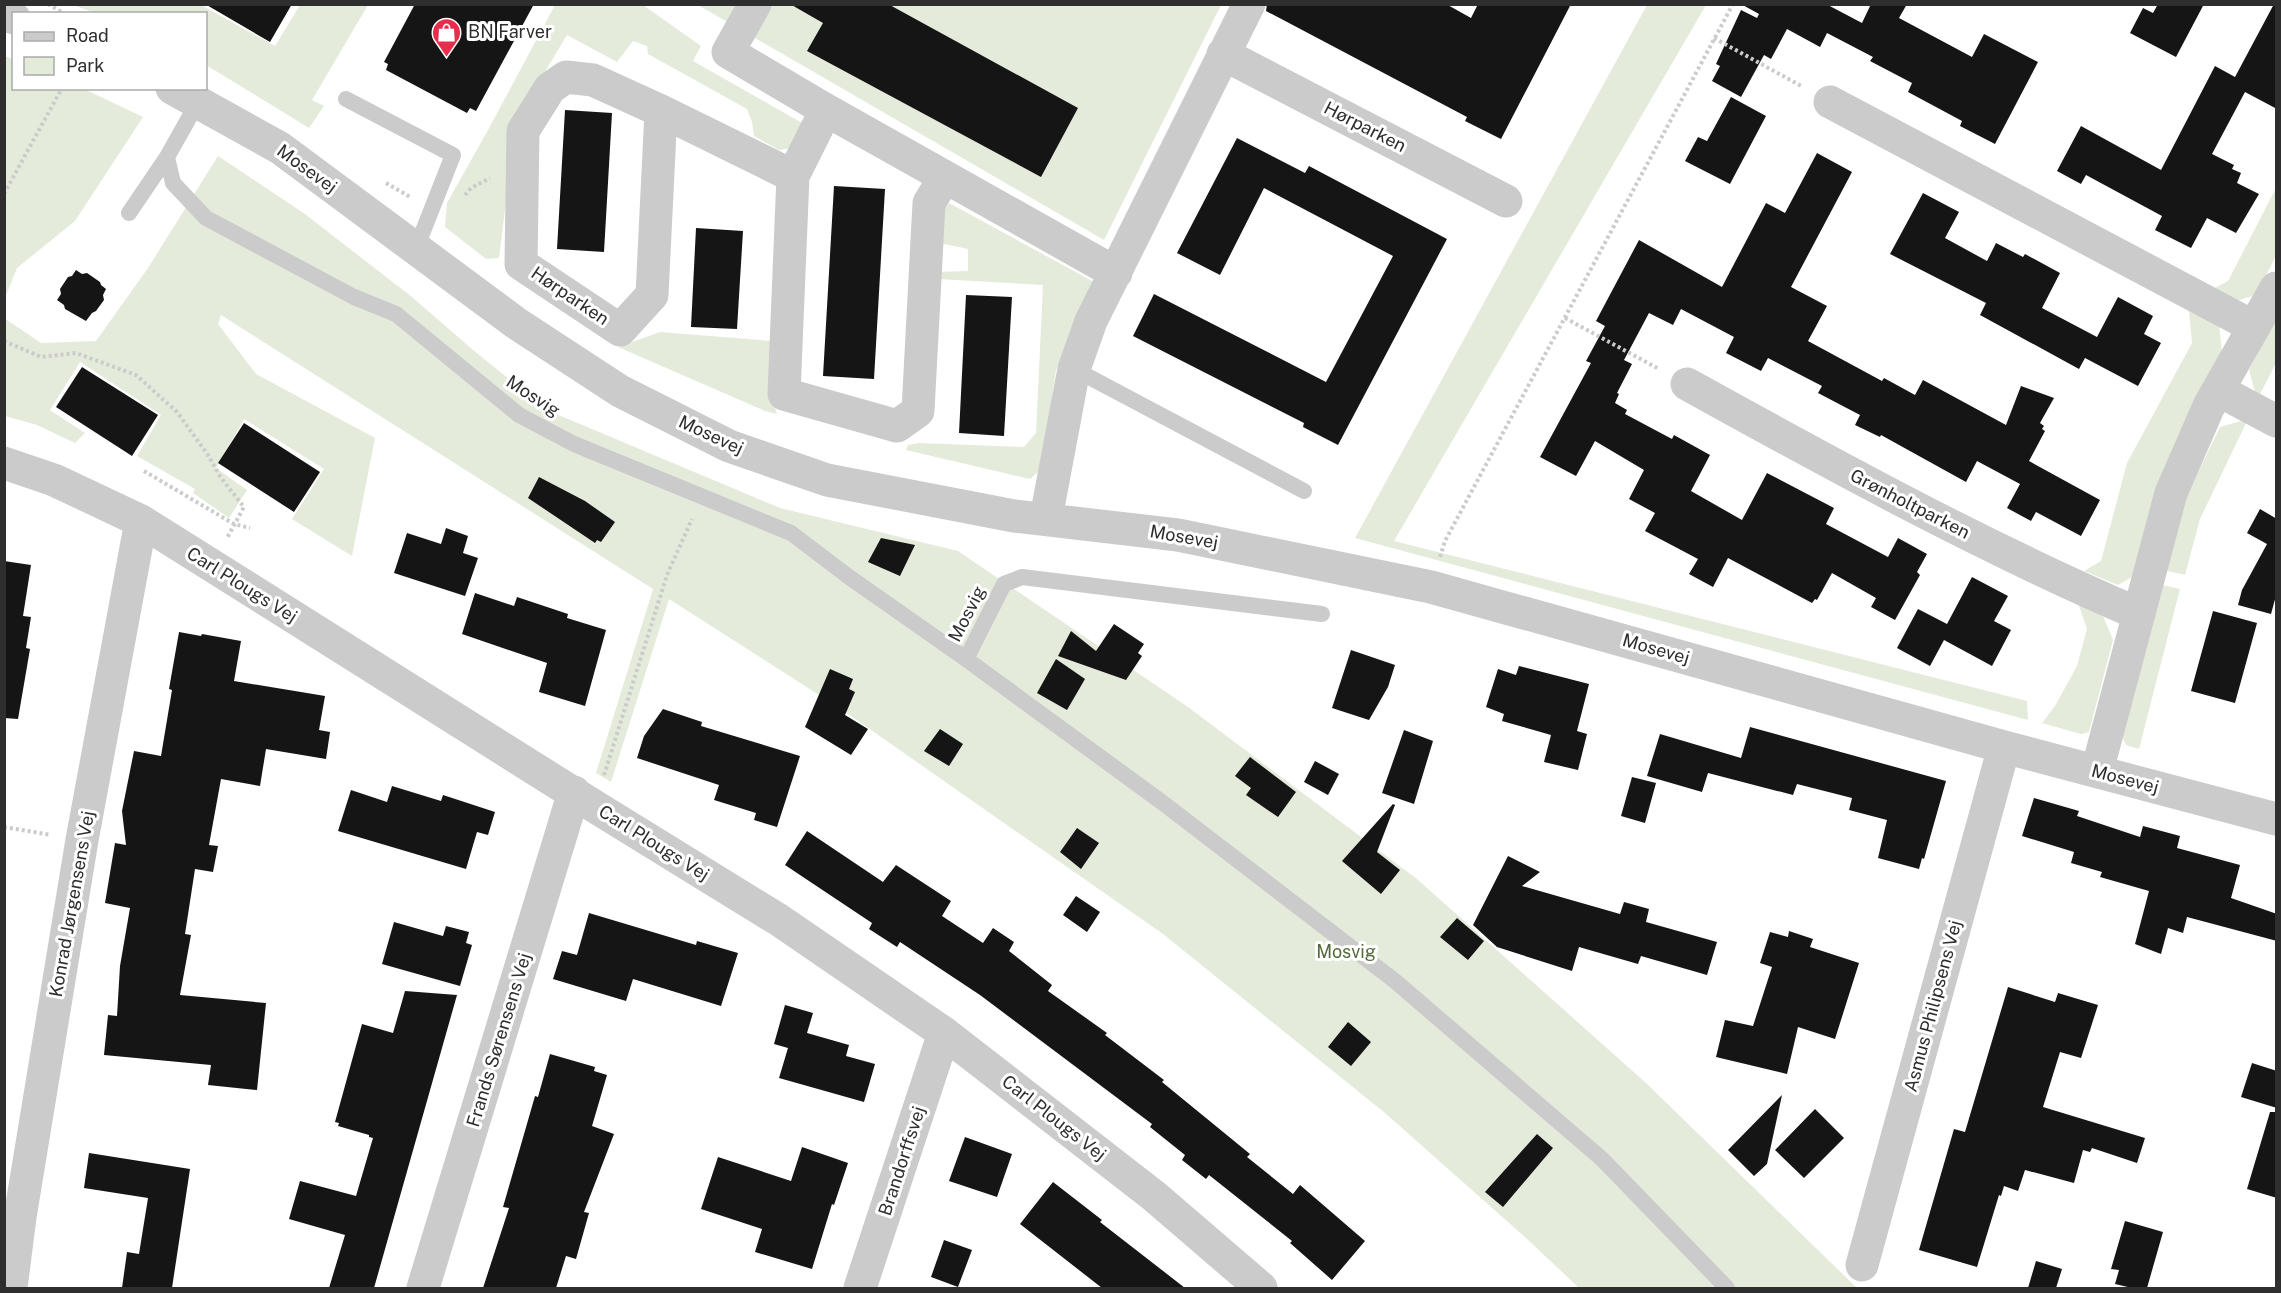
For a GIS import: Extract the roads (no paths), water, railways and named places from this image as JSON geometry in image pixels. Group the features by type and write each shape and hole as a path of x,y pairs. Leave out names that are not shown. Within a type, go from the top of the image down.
{"street":[{"path":"755,4 728,52 826,110 1116,273"},
{"path":"1046,518 1074,369 1091,321 1249,4"},
{"name":"Hørparken","path":"1223,54 1506,201"},
{"name":"Hørparken","path":"662,111 652,295 620,330 521,264 523,131 550,88 566,76 593,80 662,111 793,176"},
{"name":"Mosevej","path":"185,95 280,148 516,323 620,391 729,446 827,480 1014,516 1178,535 1431,587 2004,747 2277,819"},
{"path":"1830,102 2254,327"},
{"path":"826,110 793,176 784,394 897,426 918,411 929,203 945,177"},
{"path":"2097,771 2171,493 2218,390 2277,288"},
{"name":"Grønholtparken","path":"1687,384 1884,492 2078,588 2139,614"},
{"path":"2218,390 2277,421"},
{"name":"Carl Plougs Vej","path":"4,463 54,480 141,521 779,920 944,1033 1154,1196 1262,1288"},
{"name":"Konrad Jørgensens Vej","path":"11,1288 12,1216 141,521"},
{"name":"Asmus Philipsens Vej","path":"1862,1265 2004,747"},
{"name":"Frands Sørensens Vej","path":"423,1288 584,799"},
{"name":"Brandorffsvej","path":"860,1288 944,1033"}],"lane":[{"path":"129,213 167,158 185,95"},
{"path":"346,99 453,155 416,249"},
{"name":"Mosvig","path":"167,158 173,183 206,218 354,297 396,315 519,415 574,444 791,533 849,577 966,659 1163,803 1395,981 1602,1159 1727,1288"},
{"path":"1074,369 1304,491"},
{"name":"Mosvig","path":"966,659 1004,584 1022,577 1322,614"}],"place":[{"name":"BN Farver","path":"447,58"}]}
